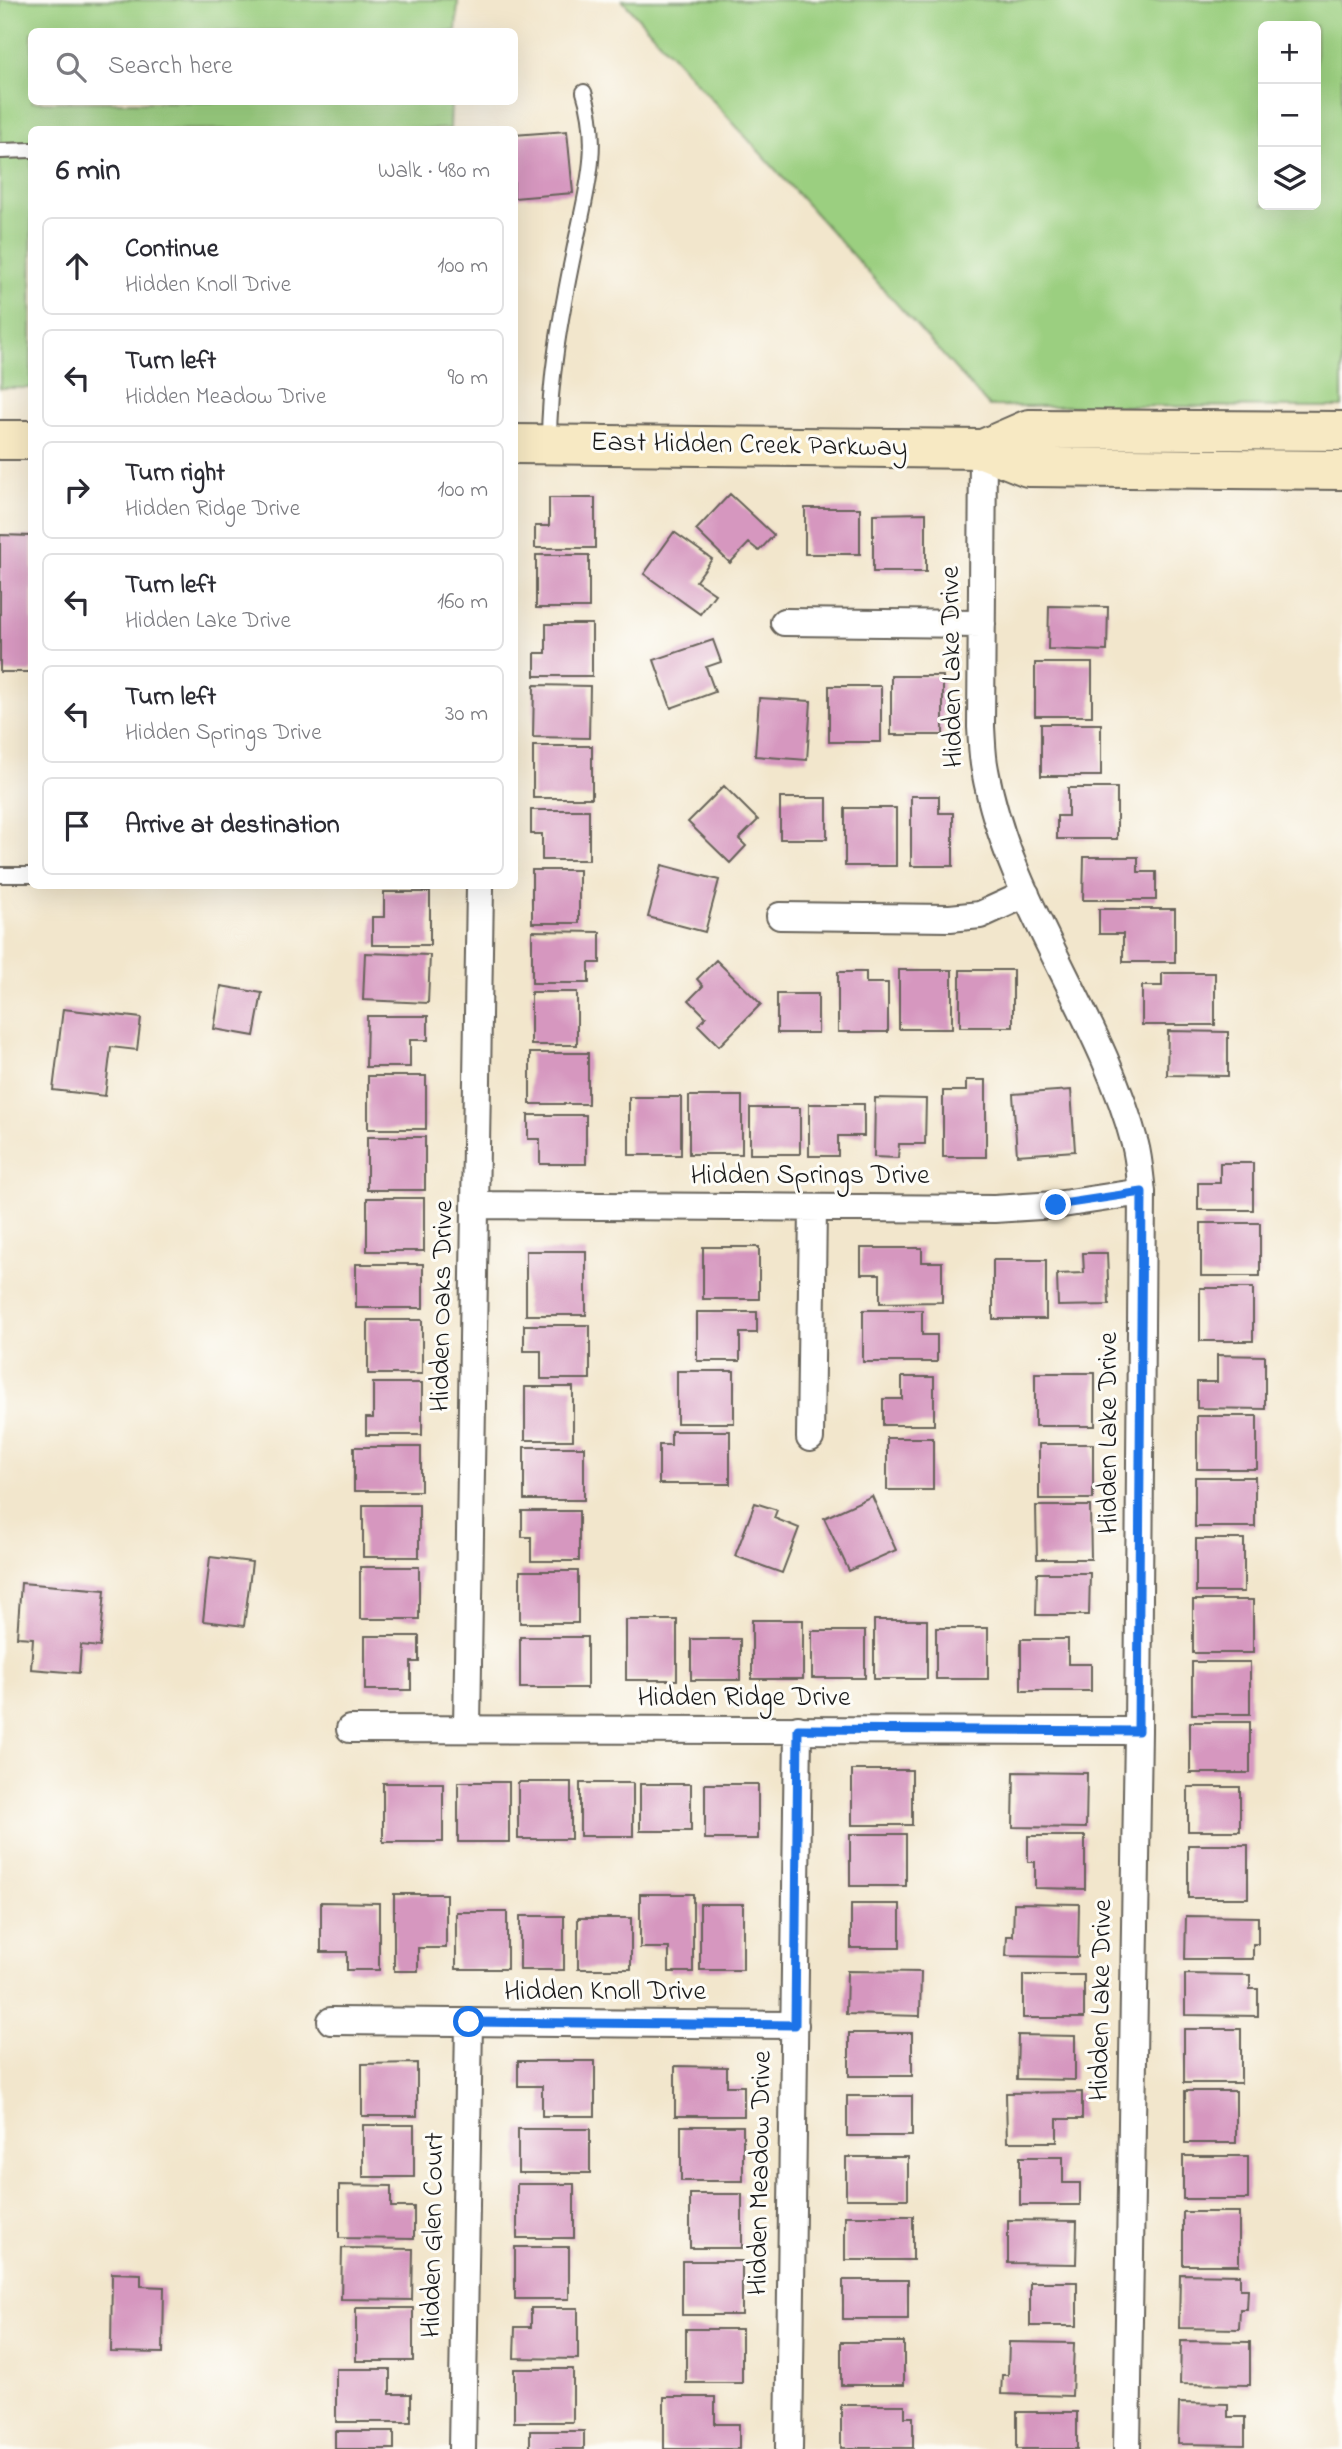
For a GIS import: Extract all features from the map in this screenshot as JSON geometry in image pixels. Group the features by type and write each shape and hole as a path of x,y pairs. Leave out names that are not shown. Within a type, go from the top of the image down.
{"main road":[{"name":"East Hidden Creek Parkway","path":"983,449 1029,429 1342,431"},
{"path":"0,440 28,440"},
{"name":"East Hidden Creek Parkway","path":"532,444 983,449 1028,467 1342,470"}],"street":[{"name":"Hidden Lake Drive","path":"983,449 981,727 984,769 998,823 1026,894 1118,1088 1136,1147 1142,1192 1138,1731 1127,2449"},
{"path":"784,622 982,624"},
{"name":"Hidden Oaks Drive","path":"467,1728 480,889"},
{"path":"780,916 970,916 980,915 1026,894"},
{"name":"Hidden Springs Drive","path":"477,1205 993,1209 1056,1205 1142,1192"},
{"path":"810,1438 813,1208"},
{"name":"Hidden Ridge Drive","path":"350,1729 1138,1731"},
{"name":"Hidden Meadow Drive","path":"789,2449 798,1729"},
{"name":"Hidden Knoll Drive","path":"331,2021 795,2025"},
{"name":"Hidden Glen Court","path":"462,2449 469,2022"}],"lane":[{"path":"532,444 549,397 591,162 593,140 590,111 584,92"},
{"path":"0,150 28,150"},
{"path":"0,875 28,875"}],"green space":[{"path":"0,0 458,0 456,28 28,28 28,105 451,105 450,126 28,126 28,388 0,388"},
{"path":"622,0 1342,0 1342,407 989,406"}],"building":[{"path":"567,131 573,193 518,198 518,135"},
{"path":"730,494 774,535 759,551 749,543 730,563 696,530"},
{"path":"549,498 595,498 595,548 535,548 535,526 549,526"},
{"path":"805,508 860,508 860,554 805,554"},
{"path":"926,513 926,572 873,572 873,514"},
{"path":"674,532 712,559 696,581 715,594 700,614 644,574"},
{"path":"0,535 28,536 28,672 0,672"},
{"path":"536,555 589,555 589,608 536,608"},
{"path":"1049,606 1108,607 1107,651 1048,649"},
{"path":"546,624 592,624 592,676 535,676 535,653 546,653"},
{"path":"713,640 721,662 706,667 715,692 671,708 654,660"},
{"path":"1035,663 1092,663 1092,716 1035,716"},
{"path":"891,676 943,676 943,735 891,735"},
{"path":"534,685 590,686 589,738 533,737"},
{"path":"829,686 881,686 881,742 829,742"},
{"path":"759,698 811,701 807,760 755,756"},
{"path":"1041,724 1101,724 1101,776 1041,776"},
{"path":"533,746 592,746 592,798 533,798"},
{"path":"724,786 758,820 739,839 746,846 730,863 688,822"},
{"path":"1068,788 1117,788 1117,839 1057,839 1057,816 1068,816"},
{"path":"911,796 939,796 939,813 953,813 953,866 911,866"},
{"path":"780,798 827,798 827,839 780,839"},
{"path":"845,808 896,808 896,866 845,866"},
{"path":"531,810 589,810 589,860 542,860 542,834 531,834"},
{"path":"1084,857 1138,857 1138,872 1156,872 1156,900 1083,900"},
{"path":"662,865 719,880 705,932 648,917"},
{"path":"532,870 579,870 579,923 532,923"},
{"path":"384,892 430,892 430,945 372,945 372,917 384,917"},
{"path":"1099,909 1175,909 1175,962 1123,962 1123,934 1099,934"},
{"path":"532,931 600,932 600,963 589,963 589,983 532,983"},
{"path":"365,953 430,955 428,1003 363,1000"},
{"path":"716,960 761,1004 719,1046 698,1025 706,1017 689,1000 703,986 697,979"},
{"path":"899,970 952,970 952,1029 899,1029"},
{"path":"960,970 1013,970 1013,1027 960,1027"},
{"path":"838,972 866,972 866,983 888,983 888,1032 838,1032"},
{"path":"1162,973 1215,973 1215,1025 1142,1025 1142,986 1162,986"},
{"path":"221,986 262,993 254,1036 214,1029"},
{"path":"531,992 577,992 577,1045 531,1045"},
{"path":"777,994 818,994 818,1033 777,1033"},
{"path":"63,1009 141,1018 137,1050 111,1047 105,1096 53,1090"},
{"path":"367,1016 428,1016 428,1040 410,1040 410,1067 366,1067"},
{"path":"1168,1031 1228,1032 1228,1076 1167,1075"},
{"path":"530,1053 588,1053 588,1104 530,1104"},
{"path":"368,1076 426,1076 426,1129 368,1129"},
{"path":"966,1080 986,1080 986,1157 943,1157 943,1091 966,1091"},
{"path":"1071,1090 1075,1151 1017,1155 1013,1094"},
{"path":"689,1096 742,1096 742,1154 689,1154"},
{"path":"629,1097 681,1097 681,1155 629,1155"},
{"path":"875,1098 926,1099 925,1144 899,1144 898,1158 874,1157"},
{"path":"809,1104 864,1104 864,1136 838,1136 838,1156 809,1156"},
{"path":"750,1108 800,1108 800,1154 750,1154"},
{"path":"528,1115 586,1115 586,1164 540,1164 540,1139 528,1139"},
{"path":"367,1137 425,1137 425,1190 367,1190"},
{"path":"1220,1163 1253,1163 1253,1210 1198,1210 1198,1183 1220,1183"},
{"path":"367,1198 424,1198 424,1251 367,1251"},
{"path":"1201,1223 1260,1223 1260,1276 1201,1276"},
{"path":"703,1247 759,1247 759,1299 703,1299"},
{"path":"861,1248 922,1248 922,1262 942,1262 942,1302 880,1303 880,1274 861,1274"},
{"path":"526,1251 586,1251 586,1315 526,1315"},
{"path":"1083,1253 1107,1253 1109,1305 1058,1306 1057,1274 1084,1273"},
{"path":"993,1260 1046,1260 1046,1319 993,1319"},
{"path":"356,1264 423,1264 423,1308 356,1308"},
{"path":"1200,1288 1253,1288 1253,1341 1200,1341"},
{"path":"863,1310 922,1310 922,1335 937,1335 937,1362 863,1362"},
{"path":"697,1312 757,1312 757,1333 740,1333 740,1361 697,1361"},
{"path":"368,1320 422,1320 422,1374 368,1374"},
{"path":"524,1325 590,1325 590,1379 541,1379 541,1351 524,1351"},
{"path":"1217,1355 1265,1356 1265,1409 1197,1408 1197,1382 1217,1382"},
{"path":"677,1371 734,1371 734,1423 677,1423"},
{"path":"1035,1373 1095,1373 1095,1426 1035,1426"},
{"path":"902,1377 934,1377 934,1425 883,1425 883,1399 902,1399"},
{"path":"373,1383 422,1383 422,1435 366,1435 366,1418 373,1418"},
{"path":"525,1387 573,1387 573,1440 525,1440"},
{"path":"1197,1416 1257,1416 1257,1469 1197,1469"},
{"path":"671,1431 730,1431 730,1484 659,1484 659,1445 671,1445"},
{"path":"887,1438 933,1438 933,1490 887,1490"},
{"path":"1039,1444 1093,1444 1093,1499 1039,1499"},
{"path":"354,1447 421,1447 421,1491 354,1491"},
{"path":"524,1447 584,1447 584,1500 524,1500"},
{"path":"1195,1477 1255,1477 1255,1527 1195,1527"},
{"path":"872,1496 896,1550 849,1571 824,1518"},
{"path":"755,1503 777,1510 774,1518 799,1528 782,1573 735,1556"},
{"path":"363,1505 419,1505 419,1557 363,1557"},
{"path":"1036,1506 1090,1506 1091,1559 1037,1559"},
{"path":"522,1511 579,1511 579,1561 531,1561 531,1537 522,1537"},
{"path":"1196,1539 1244,1539 1244,1592 1196,1592"},
{"path":"210,1557 252,1562 244,1626 203,1621"},
{"path":"360,1567 419,1567 419,1619 360,1619"},
{"path":"520,1571 578,1571 578,1623 520,1623"},
{"path":"1037,1573 1090,1573 1089,1615 1036,1615"},
{"path":"21,1583 105,1590 100,1647 81,1645 79,1673 31,1669 33,1638 17,1637"},
{"path":"1193,1600 1253,1600 1253,1653 1193,1653"},
{"path":"626,1620 677,1620 677,1680 626,1680"},
{"path":"752,1620 803,1620 803,1679 752,1679"},
{"path":"874,1620 927,1620 927,1679 874,1679"},
{"path":"936,1628 988,1628 988,1679 936,1679"},
{"path":"812,1631 865,1631 865,1678 812,1678"},
{"path":"365,1636 419,1636 419,1662 411,1662 411,1690 365,1690"},
{"path":"520,1637 587,1637 587,1688 520,1688"},
{"path":"691,1639 740,1639 740,1680 691,1680"},
{"path":"1021,1639 1068,1639 1068,1664 1091,1664 1091,1691 1021,1691"},
{"path":"1192,1662 1250,1662 1250,1714 1192,1714"},
{"path":"1190,1722 1250,1722 1250,1773 1190,1773"},
{"path":"852,1770 912,1770 912,1825 852,1825"},
{"path":"1014,1772 1087,1773 1086,1828 1013,1827"},
{"path":"458,1782 509,1782 509,1842 458,1842"},
{"path":"518,1782 571,1782 571,1839 518,1839"},
{"path":"383,1783 443,1783 443,1842 383,1842"},
{"path":"580,1783 633,1783 633,1836 580,1836"},
{"path":"640,1784 691,1784 691,1831 640,1831"},
{"path":"705,1784 758,1784 758,1839 705,1839"},
{"path":"1188,1787 1240,1787 1240,1831 1188,1831"},
{"path":"850,1834 906,1834 906,1886 850,1886"},
{"path":"1028,1836 1085,1836 1085,1889 1035,1888 1035,1862 1028,1862"},
{"path":"1188,1845 1248,1845 1248,1898 1188,1898"},
{"path":"394,1894 446,1894 446,1948 418,1948 418,1971 394,1971"},
{"path":"640,1894 693,1894 693,1972 669,1972 669,1948 640,1948"},
{"path":"321,1902 379,1903 379,1970 347,1970 347,1952 321,1952"},
{"path":"1014,1903 1079,1904 1078,1957 1006,1956 1007,1936 1013,1936"},
{"path":"700,1904 743,1904 743,1970 700,1970"},
{"path":"851,1904 900,1904 900,1948 851,1948"},
{"path":"456,1912 507,1912 507,1969 456,1969"},
{"path":"520,1916 564,1916 564,1970 520,1970"},
{"path":"1186,1916 1258,1917 1258,1944 1253,1944 1253,1959 1185,1959"},
{"path":"578,1918 631,1918 631,1969 578,1969"},
{"path":"847,1971 921,1972 920,2016 846,2014"},
{"path":"1185,1974 1250,1975 1250,1989 1258,1989 1258,2016 1185,2015"},
{"path":"1023,1975 1084,1975 1084,2018 1023,2018"},
{"path":"1184,2029 1241,2029 1241,2083 1184,2083"},
{"path":"849,2033 912,2033 912,2076 849,2076"},
{"path":"1018,2035 1075,2036 1075,2080 1017,2079"},
{"path":"518,2061 595,2061 595,2116 542,2116 542,2086 518,2086"},
{"path":"417,2063 417,2116 362,2116 362,2064"},
{"path":"675,2066 727,2067 727,2086 744,2086 744,2116 675,2116"},
{"path":"1185,2091 1236,2091 1236,2143 1185,2143"},
{"path":"1082,2092 1082,2119 1057,2119 1057,2142 1007,2142 1006,2093"},
{"path":"847,2096 912,2096 912,2136 847,2136"},
{"path":"363,2125 414,2125 414,2177 363,2177"},
{"path":"681,2126 743,2126 743,2181 681,2181"},
{"path":"518,2129 590,2129 590,2173 518,2173"},
{"path":"1183,2156 1248,2156 1248,2199 1183,2199"},
{"path":"846,2157 908,2157 908,2199 846,2199"},
{"path":"1020,2157 1063,2157 1063,2183 1080,2183 1080,2205 1020,2205"},
{"path":"517,2184 574,2184 574,2238 517,2238"},
{"path":"339,2185 391,2186 391,2207 414,2207 414,2239 339,2238"},
{"path":"690,2194 742,2194 742,2248 690,2248"},
{"path":"1183,2212 1239,2212 1239,2265 1183,2265"},
{"path":"845,2216 913,2216 913,2260 845,2260"},
{"path":"1008,2220 1077,2221 1076,2264 1008,2263"},
{"path":"515,2247 569,2247 569,2299 515,2299"},
{"path":"342,2248 413,2249 412,2300 341,2299"},
{"path":"682,2261 742,2261 742,2315 682,2315"},
{"path":"112,2273 141,2274 141,2286 164,2287 163,2353 111,2352"},
{"path":"1180,2274 1240,2275 1240,2289 1248,2289 1247,2309 1240,2309 1239,2329 1179,2328"},
{"path":"843,2280 908,2280 908,2319 843,2319"},
{"path":"1030,2282 1077,2282 1077,2326 1030,2326"},
{"path":"356,2308 413,2308 413,2361 356,2361"},
{"path":"531,2308 578,2308 578,2359 514,2358 515,2327 531,2327"},
{"path":"686,2329 742,2329 742,2383 686,2383"},
{"path":"1181,2341 1250,2342 1250,2385 1180,2384"},
{"path":"841,2342 904,2342 904,2385 841,2385"},
{"path":"1009,2342 1074,2343 1072,2396 1001,2394 1002,2375 1008,2375"},
{"path":"336,2369 390,2369 390,2394 411,2394 411,2422 336,2422"},
{"path":"514,2369 573,2369 573,2422 514,2422"},
{"path":"664,2397 715,2397 715,2424 739,2424 739,2449 664,2449"},
{"path":"1179,2403 1228,2404 1228,2417 1245,2417 1245,2445 1178,2444"},
{"path":"841,2405 905,2405 905,2417 913,2417 913,2448 841,2448"},
{"path":"1017,2412 1077,2412 1077,2449 1017,2449"},
{"path":"335,2431 394,2431 394,2449 335,2449"},
{"path":"530,2431 584,2431 584,2449 530,2449"}],"route":[{"path":"469,2022 795,2025 798,1729 1138,1731 1142,1192 1056,1205"}]}
